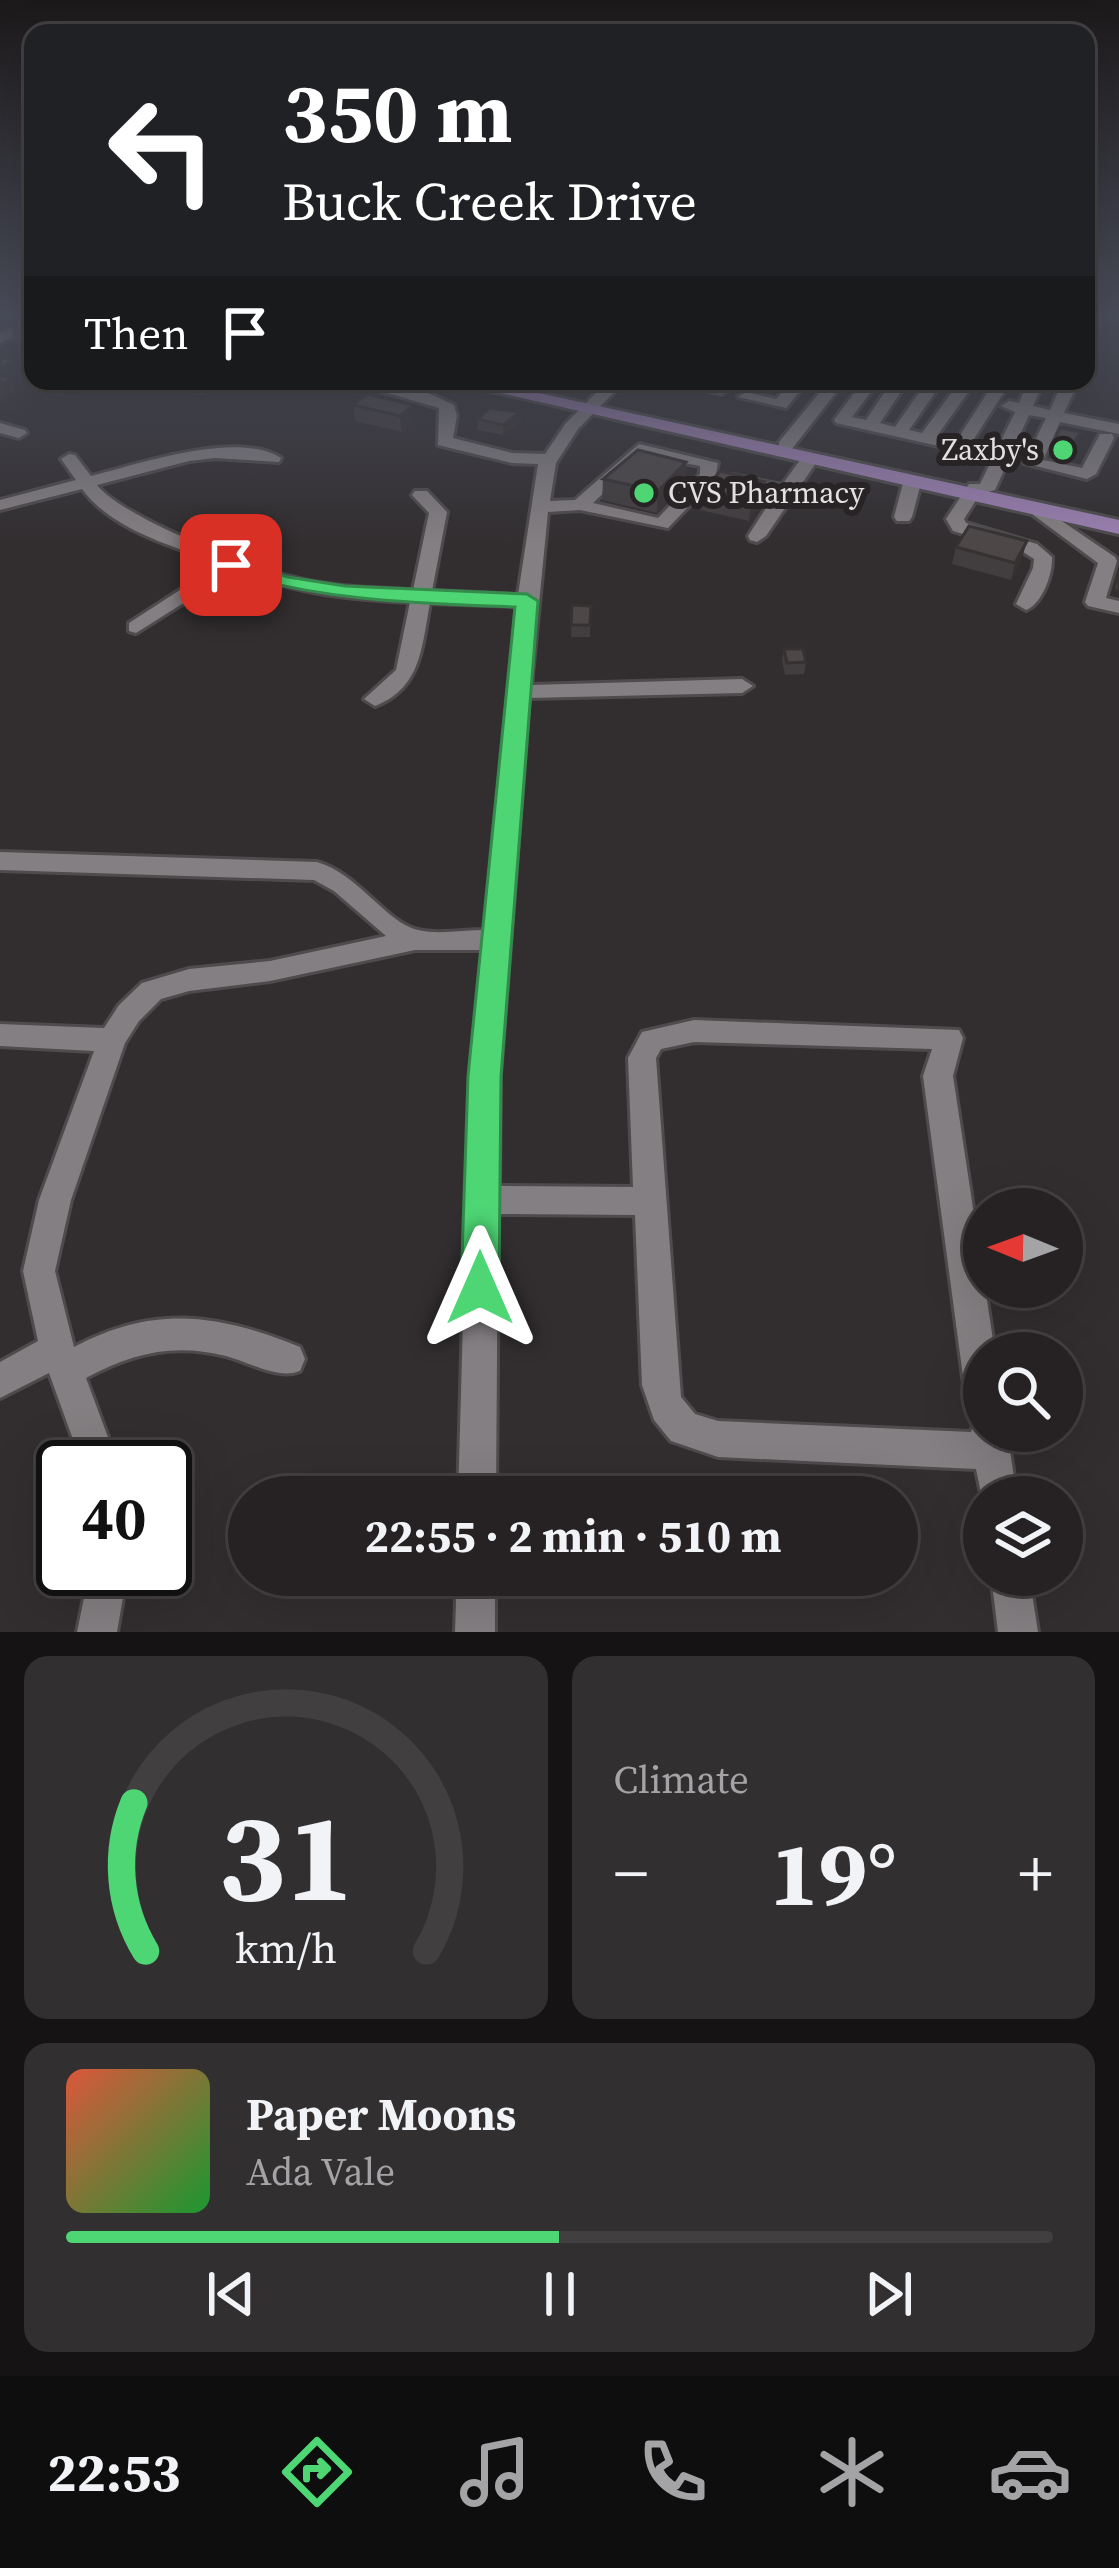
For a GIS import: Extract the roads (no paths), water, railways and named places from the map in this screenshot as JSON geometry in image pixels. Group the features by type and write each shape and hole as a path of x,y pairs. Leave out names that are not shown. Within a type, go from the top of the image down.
{"main road":[{"path":"523,393 785,446 1119,523"},
{"path":"543,393 727,442 912,483 977,491 1038,510 1119,523"}],"street":[{"path":"413,393 446,405 446,428 509,450 510,457 550,459"},
{"path":"477,1476 480,1200 497,940 538,507 550,459 604,393"},
{"path":"746,397 780,405 790,393"},
{"path":"785,446 825,393"},
{"path":"862,393 842,420 961,446 995,393"},
{"path":"870,426 892,393"},
{"path":"899,432 926,393"},
{"path":"927,438 959,393"},
{"path":"1026,604 1043,568 1043,557 1030,548 958,527 956,519 977,491 1031,393"},
{"path":"989,402 1024,409 1054,421 1115,436 1088,475 1037,466 1032,461 1054,421 1061,393"},
{"path":"538,507 580,505 662,524 727,442"},
{"path":"580,505 639,448 786,491"},
{"path":"0,505 201,454 273,458"},
{"path":"68,459 98,498 143,526 231,565 311,589 527,601"},
{"path":"757,536 809,460"},
{"path":"903,518 912,483"},
{"path":"375,699 406,672 438,512 422,495"},
{"path":"1038,510 1108,561 1095,602 1119,608"},
{"path":"136,627 231,565"},
{"path":"520,692 742,686"},
{"path":"0,861 317,871 335,877 381,923 415,940"},
{"path":"91,1440 42,1293 43,1246 112,1040 141,999 166,986 218,974 270,971 415,940 497,940"},
{"path":"963,1441 718,1439 683,1428 667,1407 660,1385 641,1074 644,1051 652,1040 694,1031 950,1038 938,1076 974,1332"},
{"path":"0,1035 112,1040"},
{"path":"480,1200 646,1201"},
{"path":"0,1382 62,1359 177,1329 288,1359"},
{"path":"98,1632 105,1596"},
{"path":"475,1632 476,1596"},
{"path":"1013,1596 1018,1632"}],"place":[{"name":"Zaxby's","path":"1063,450"},
{"name":"CVS Pharmacy","path":"644,493"}]}
